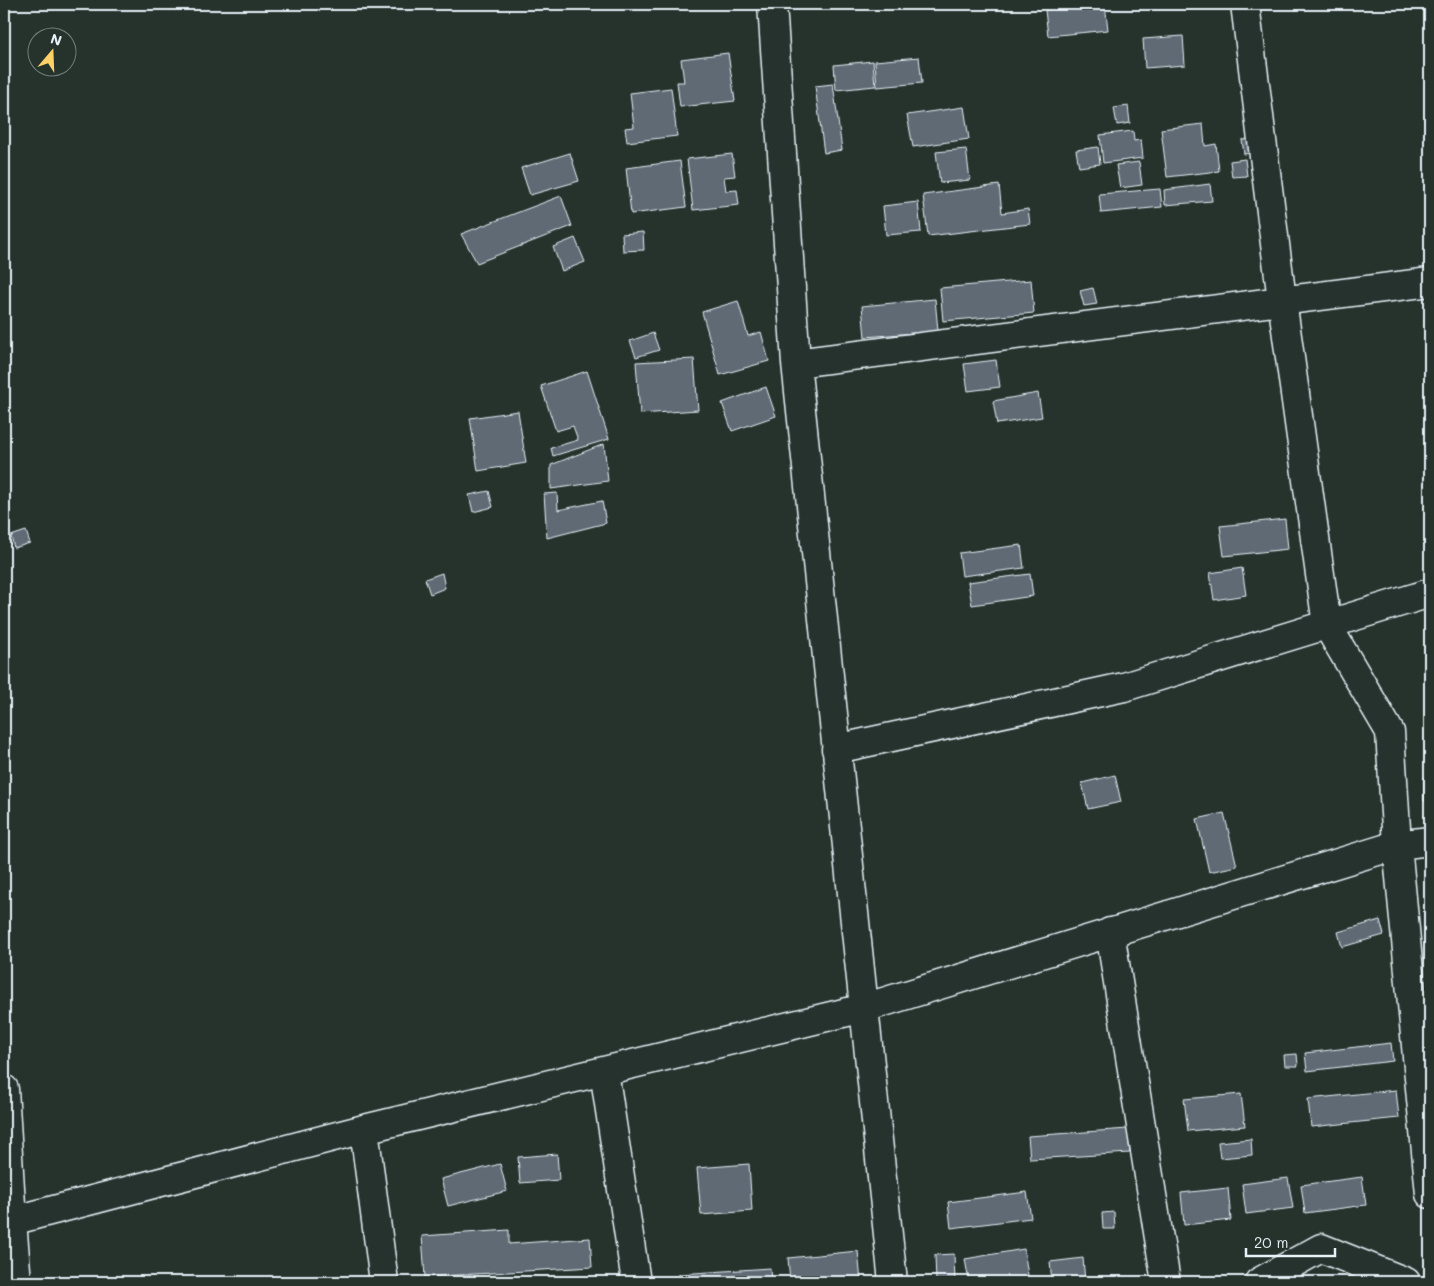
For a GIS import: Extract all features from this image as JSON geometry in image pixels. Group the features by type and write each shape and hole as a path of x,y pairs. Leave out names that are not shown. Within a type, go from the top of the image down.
{"street":[{"path":"772,4 796,364 893,1282"},
{"path":"1245,4 1282,300 1327,625 1390,732 1397,845 1430,1194"},
{"path":"796,364 1430,282"},
{"path":"836,749 1124,687 1430,593"},
{"path":"8,1222 364,1129 864,1008 1397,845 1430,841"},
{"path":"1110,932 1166,1282"},
{"path":"604,1071 636,1282"},
{"path":"4,1090 8,1222 17,1282"},
{"path":"364,1129 384,1282"},
{"path":"1259,1282 1321,1248 1406,1282"}],"building":[{"path":"1105,4 1108,30 1048,36 1045,10"},
{"path":"1183,36 1185,65 1145,68 1143,39"},
{"path":"728,53 735,101 680,107 677,82 684,82 681,59"},
{"path":"919,57 922,83 877,87 875,61"},
{"path":"873,61 875,86 836,90 834,65"},
{"path":"833,84 842,150 824,153 815,86"},
{"path":"671,88 677,136 627,142 625,128 634,127 630,93"},
{"path":"1128,106 1130,123 1117,125 1114,108"},
{"path":"964,107 969,139 913,147 907,115"},
{"path":"1203,124 1205,146 1216,144 1219,171 1167,177 1161,129"},
{"path":"1133,131 1134,141 1141,140 1143,158 1103,163 1100,135"},
{"path":"1260,138 1261,152 1244,154 1242,140"},
{"path":"1098,147 1100,164 1079,167 1076,150"},
{"path":"966,149 970,180 940,183 936,152"},
{"path":"570,153 579,181 530,195 521,168"},
{"path":"732,154 735,176 724,177 726,191 737,190 739,205 693,210 687,159"},
{"path":"1245,159 1247,176 1232,177 1230,161"},
{"path":"680,161 686,207 631,214 626,168"},
{"path":"1139,162 1142,185 1120,188 1116,165"},
{"path":"1210,184 1212,201 1165,205 1164,190"},
{"path":"999,185 1002,213 1028,209 1030,224 928,236 923,195"},
{"path":"1160,189 1162,207 1101,213 1099,194"},
{"path":"561,196 572,226 477,263 461,234"},
{"path":"918,202 921,232 886,235 883,206"},
{"path":"643,232 644,250 623,251 622,234"},
{"path":"575,238 585,262 562,271 553,247"},
{"path":"1031,280 1034,313 943,321 940,288"},
{"path":"1093,288 1097,304 1084,306 1080,291"},
{"path":"935,299 938,331 865,337 862,306"},
{"path":"738,301 748,336 761,332 769,361 720,375 702,312"},
{"path":"653,333 659,350 636,357 630,341"},
{"path":"694,359 698,410 640,414 636,362"},
{"path":"996,360 1000,387 968,391 964,364"},
{"path":"587,371 609,439 553,456 551,448 578,440 573,426 556,431 541,386"},
{"path":"766,387 776,416 732,431 722,403"},
{"path":"1038,393 1042,417 997,424 993,401"},
{"path":"518,411 526,463 478,471 470,418"},
{"path":"604,444 608,481 551,489 551,465"},
{"path":"489,491 493,507 473,512 469,495"},
{"path":"557,493 558,510 602,501 606,523 547,538 544,494"},
{"path":"1285,519 1288,549 1224,556 1220,526"},
{"path":"26,531 30,543 14,548 11,536"},
{"path":"1021,545 1024,568 962,576 959,553"},
{"path":"1242,568 1246,595 1214,600 1210,573"},
{"path":"442,573 445,588 430,594 425,579"},
{"path":"1030,574 1033,596 972,605 968,582"},
{"path":"1115,775 1121,802 1088,809 1082,783"},
{"path":"1430,777 1430,800 1424,801 1424,778"},
{"path":"1224,813 1237,866 1209,872 1197,819"},
{"path":"1380,920 1384,935 1342,947 1338,932"},
{"path":"1391,1043 1393,1061 1307,1071 1305,1053"},
{"path":"1297,1054 1298,1066 1285,1066 1284,1055"},
{"path":"1396,1090 1399,1118 1311,1127 1308,1099"},
{"path":"1241,1094 1245,1126 1188,1131 1184,1099"},
{"path":"1128,1129 1130,1153 1030,1159 1028,1136"},
{"path":"1251,1139 1252,1155 1220,1158 1218,1142"},
{"path":"557,1154 559,1180 520,1183 518,1157"},
{"path":"500,1164 507,1191 448,1206 441,1179"},
{"path":"749,1164 752,1211 701,1215 697,1168"},
{"path":"1362,1177 1366,1205 1305,1213 1301,1185"},
{"path":"1288,1178 1293,1208 1246,1214 1242,1184"},
{"path":"1228,1188 1231,1220 1184,1225 1181,1193"},
{"path":"1027,1192 1031,1218 951,1228 948,1202"},
{"path":"1114,1212 1115,1229 1103,1229 1102,1213"},
{"path":"509,1230 509,1244 590,1238 592,1267 425,1277 422,1236"},
{"path":"1024,1249 1029,1282 969,1282 965,1259"},
{"path":"858,1251 861,1282 790,1282 788,1258"},
{"path":"954,1254 955,1282 936,1282 935,1255"},
{"path":"1083,1258 1085,1282 1052,1282 1050,1262"},
{"path":"770,1268 771,1282 679,1282 679,1274"}]}
